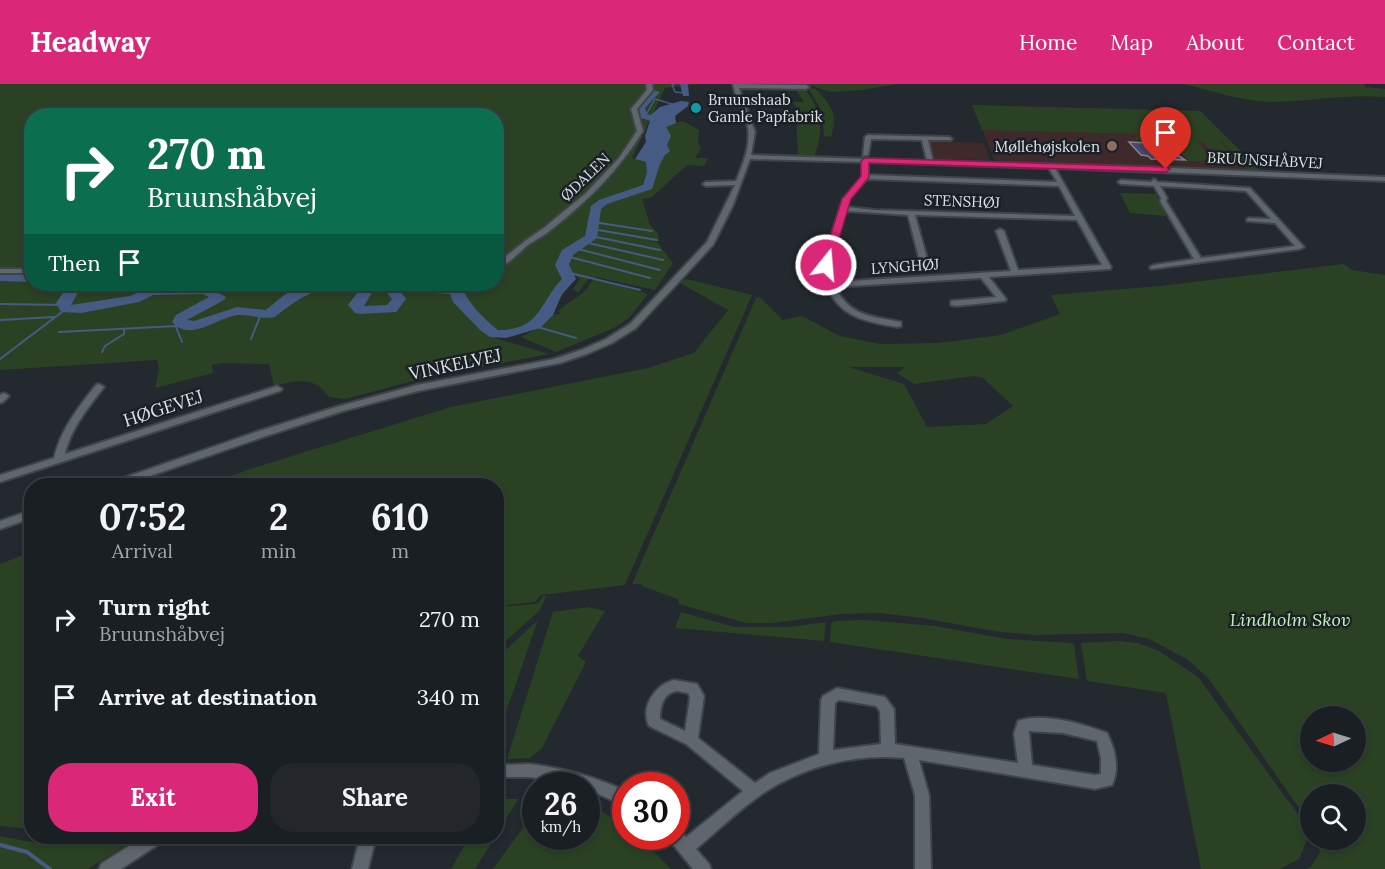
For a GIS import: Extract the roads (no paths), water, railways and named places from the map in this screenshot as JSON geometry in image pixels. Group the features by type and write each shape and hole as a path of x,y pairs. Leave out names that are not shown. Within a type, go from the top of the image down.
{"street":[{"name":"ØDALEN","path":"504,263 590,193 618,165 640,131 634,109 650,90 649,84"},
{"path":"736,85 806,87"},
{"name":"VINKELVEJ","path":"134,478 361,403 447,381 560,360 601,346 633,326 710,243 718,230 748,157 752,130 740,102 736,85"},
{"path":"898,324 874,321 850,311 838,301 830,285 826,265 846,199 865,177 868,137 949,139"},
{"path":"895,137 897,146"},
{"path":"924,138 931,163"},
{"name":"BRUUNSHÅBVEJ","path":"748,157 865,158 931,163 1147,168 1385,179"},
{"path":"1051,166 1081,218"},
{"path":"1147,168 1164,198 1163,201 1198,260"},
{"path":"865,177 1061,184"},
{"path":"1121,182 1248,189 1300,247 1154,267"},
{"path":"706,183 738,183"},
{"name":"STENSHØJ","path":"843,208 911,213 1081,218"},
{"path":"911,213 924,262"},
{"name":"LYNGHØJ","path":"830,285 1107,267 1081,218"},
{"path":"1249,219 1277,221"},
{"path":"1000,231 1015,272"},
{"path":"0,271 24,271"},
{"path":"956,304 954,303 1002,299 983,275"},
{"path":"59,459 62,442 71,423 99,387"},
{"name":"HØGEVEJ","path":"0,479 277,389"},
{"path":"0,525 24,516"},
{"path":"826,758 828,700 837,694 880,701 887,709 888,750"},
{"path":"690,836 775,778 826,758 888,750 1095,782 1107,780 1110,771 1106,746 1102,737 1092,733 1023,724 1021,734 1026,771"},
{"path":"691,741 754,791"},
{"path":"909,752 922,795 923,869"},
{"path":"504,770 556,774 612,792"},
{"path":"107,869 146,844"},
{"path":"360,869 366,844"},
{"path":"688,850 703,869"}],"water":[{"path":"681,101 689,102 688,106 675,116 676,123 666,127 671,136 667,145 670,151 665,155 648,187 646,162 635,159 646,142 645,136 650,121 646,119 660,107"}],"waterway":[{"path":"674,84 672,85 675,92 685,93"},
{"path":"684,84 686,94"},
{"path":"655,92 640,108 643,116 660,121"},
{"path":"641,114 647,113 655,99 675,105"},
{"path":"456,291 458,299 495,334 520,331 535,325 548,312 556,293 569,279 562,265 567,253 591,238 595,208 603,202 648,187 655,164"},
{"path":"593,222 652,231"},
{"path":"592,229 657,240"},
{"path":"591,236 660,250"},
{"path":"584,242 663,260"},
{"path":"574,248 660,270"},
{"path":"566,256 650,278"},
{"path":"566,272 640,290"},
{"path":"0,277 24,278"},
{"path":"72,291 63,303 66,309 81,309 134,299 150,291"},
{"path":"208,291 219,297 181,318 179,322 194,326 237,311 270,314 286,300 302,291"},
{"path":"366,291 361,301 355,305 360,310 391,309 399,299 393,291"},
{"path":"0,304 64,305"},
{"path":"0,359 66,309"},
{"path":"251,339 261,314"},
{"path":"0,320 55,317"},
{"path":"177,326 179,322"},
{"path":"59,332 177,326"},
{"path":"177,326 182,342"},
{"path":"534,326 576,338"},
{"path":"102,352 105,346 124,334 124,330"},
{"path":"0,845 27,852 50,869"}],"place":[{"name":"Bruunshaab Gamle Papfabrik","path":"696,108"},
{"name":"Møllehøjskolen","path":"1112,146"}],"park label":[{"name":"Lindholm Skov","path":"1290,619"}]}
